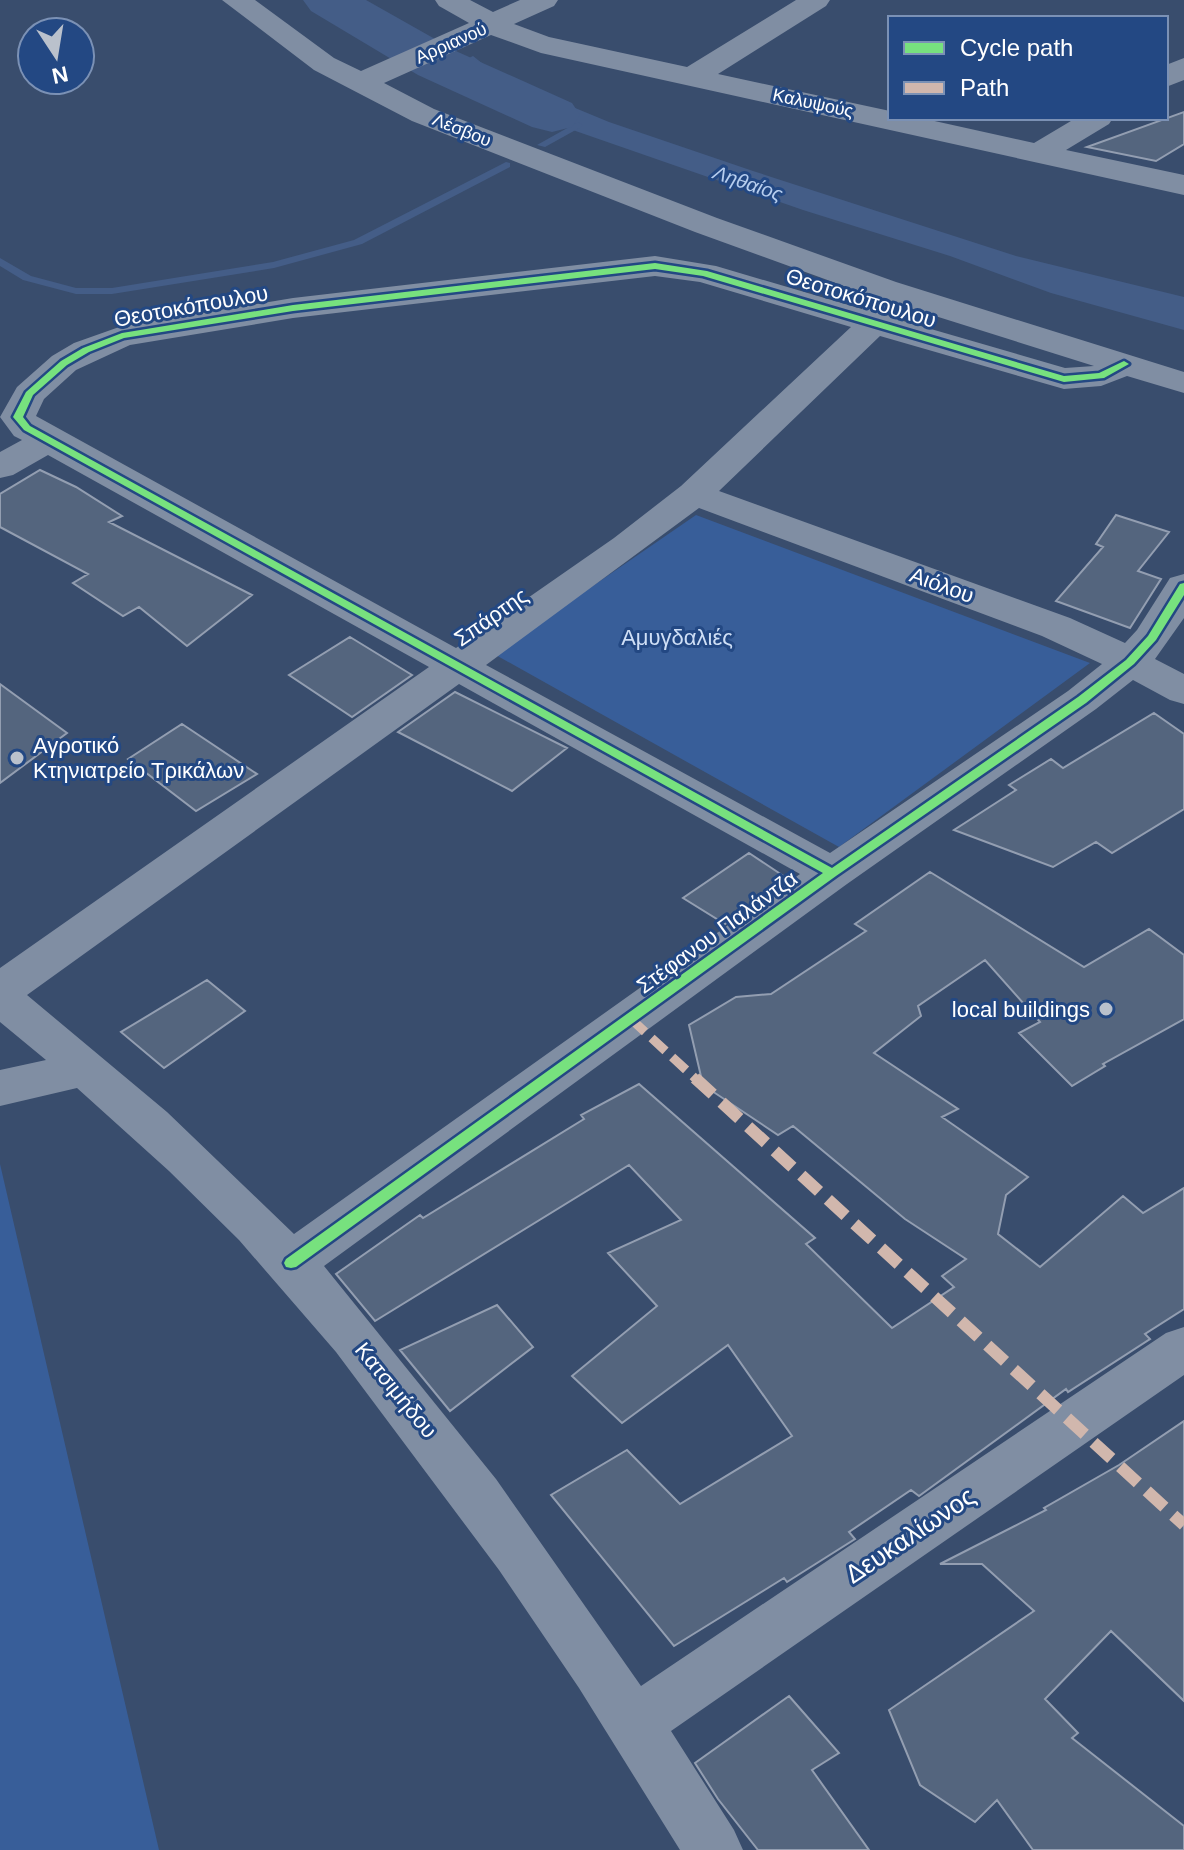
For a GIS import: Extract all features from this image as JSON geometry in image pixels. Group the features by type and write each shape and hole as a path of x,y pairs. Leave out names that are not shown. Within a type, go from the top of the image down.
{"street":[{"name":"Λέσβου","path":"236,0 274,31 423,115 706,225 879,306"},
{"name":"Καλυψούς","path":"449,0 492,25 541,44 888,120"},
{"name":"Αρριανού","path":"362,82 544,0"},
{"path":"692,77 816,0"},
{"name":"Καλυψούς","path":"888,120 1184,185"},
{"path":"1039,153 1095,120"},
{"name":"Θεοτοκόπουλου","path":"832,873 22,425 19,412 29,394 64,363 122,336 263,312 655,266 879,306 1064,379 1101,376 1124,364 1184,383"},
{"name":"Σπάρτης","path":"0,991 627,546 694,494 879,306"},
{"path":"0,467 48,440"},
{"name":"Αιόλου","path":"694,494 1056,627 1184,691"},
{"name":"Στέφανου Παλάντζα","path":"291,1263 832,873 1082,700 1130,662 1152,638 1184,586"},
{"name":"Κατσιμήδου","path":"0,997 212,1181 291,1263 462,1474 528,1564 635,1723 713,1850"},
{"path":"0,1088 85,1069"},
{"name":"Δευκαλίωνος","path":"635,1723 1184,1348"}],"green space":[{"name":"Αμυγδαλιές","path":"696,515 1090,663 839,847 494,654"},
{"path":"0,1164 159,1850 0,1850"}],"water":[{"path":"473,56 498,76 609,122 753,171 1016,256 1184,297 1184,330 1051,293 950,256 803,210 501,105 436,75"}],"building":[{"path":"1184,112 1184,144 1156,161 1087,147 1168,120"},
{"path":"40,470 76,487 122,516 109,522 252,595 187,646 139,607 123,616 73,583 88,574 0,527 0,494"},
{"path":"1116,515 1169,532 1138,571 1161,579 1130,628 1056,601 1103,547 1096,544"},
{"path":"350,637 412,675 352,717 289,675"},
{"name":"Αγροτικό Κτηνιατρείο Τρικάλων","path":"0,684 67,733 0,783"},
{"path":"455,692 567,748 512,791 398,732"},
{"path":"1154,713 1184,734 1184,809 1112,853 1096,842 1053,867 954,830 1016,790 1009,785 1051,759 1063,768"},
{"path":"182,724 257,774 196,811 128,759"},
{"path":"749,853 788,879 725,924 683,898"},
{"path":"930,872 1084,967 1149,929 1184,955 1184,1019 1103,1064 1105,1066 1072,1086 1019,1033 1040,1022 985,960 918,1006 921,1016 874,1053 958,1109 942,1117 1028,1177 1006,1195 998,1234 1040,1267 1123,1196 1143,1213 1184,1188 1184,1309 1145,1334 1150,1339 1068,1392 1066,1389 919,1496 911,1490 849,1532 855,1539 787,1582 784,1578 674,1646 551,1495 627,1450 680,1504 792,1436 728,1345 622,1423 572,1376 657,1306 608,1253 681,1220 629,1165 375,1321 336,1274 420,1215 423,1218 584,1119 581,1115 639,1084 815,1238 806,1244 892,1328 954,1287 942,1276 966,1259 905,1219 793,1126 778,1135 703,1085 689,1025 736,997 771,994 866,931 855,924"},
{"path":"207,980 245,1011 164,1068 121,1032"},
{"path":"497,1305 533,1347 450,1411 400,1350"},
{"path":"1184,1421 1184,1701 1111,1631 1045,1699 1078,1733 1072,1738 1184,1826 1184,1850 1033,1850 997,1800 975,1822 920,1785 889,1710 1034,1611 982,1564 940,1564 1046,1510 1044,1508 1119,1465"},
{"path":"789,1696 839,1753 812,1770 869,1850 758,1850 718,1799 695,1763"}],"waterway":[{"name":"Ληθαίος","path":"330,0 438,64 552,115"},
{"path":"542,145 578,125"},
{"path":"0,261 27,278 76,291 112,291 274,265 358,242 506,165"}],"marked path":[{"path":"631,1019 1184,1525"}],"cycle path":[{"path":"832,873 27,428 18,417 29,394 64,363 86,350 122,336 293,308 655,266 704,273 1064,379 1101,376 1124,364"},
{"path":"291,1263 832,873 1082,700 1130,662 1152,638 1184,586"}],"place":[{"name":"Αγροτικό Κτηνιατρείο Τρικάλων","path":"17,758"},
{"name":"local buildings","path":"1106,1009"}]}
